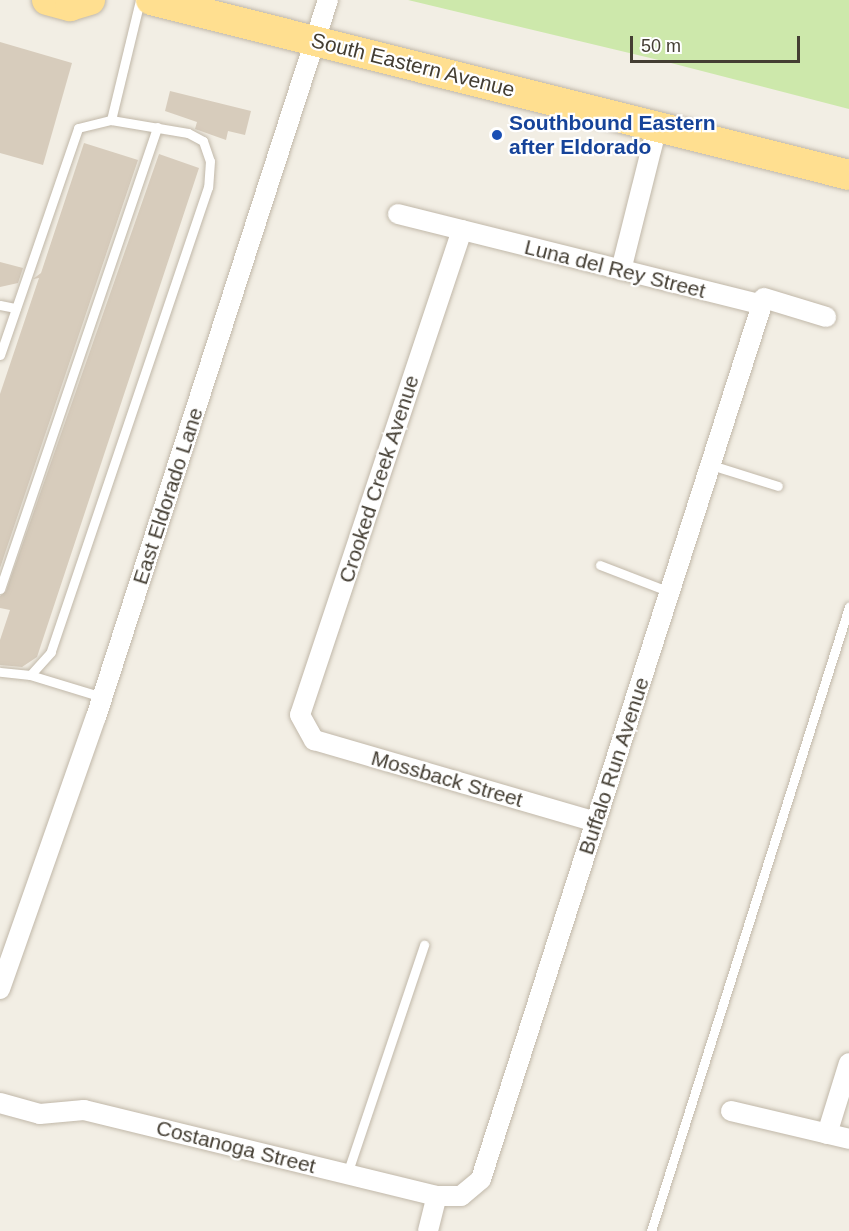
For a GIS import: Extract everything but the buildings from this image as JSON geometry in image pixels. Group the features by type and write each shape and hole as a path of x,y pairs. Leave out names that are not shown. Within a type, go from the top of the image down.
{"main road":[{"path":"47,0 70,6 90,0"},
{"name":"South Eastern Avenue","path":"151,0 849,175"}],"street":[{"name":"East Eldorado Lane","path":"0,989 102,697 318,42 328,0"},
{"path":"621,270 657,127"},
{"name":"Luna del Rey Street","path":"398,214 762,305 764,298 826,317"},
{"name":"Crooked Creek Avenue","path":"304,728 300,715 462,230"},
{"name":"Buffalo Run Avenue","path":"437,1196 461,1196 481,1179 762,305"},
{"name":"Mossback Street","path":"304,728 314,741 596,822"},
{"path":"827,1134 849,1064"},
{"name":"Costanoga Street","path":"0,1102 40,1114 84,1110 437,1196"},
{"path":"731,1111 849,1139"},
{"path":"428,1231 437,1196"}],"lane":[{"path":"111,120 140,0"},
{"path":"0,355 73,136 78,128 111,120 157,127 203,141 210,161 207,187 51,652 30,675"},
{"path":"0,589 157,127"},
{"path":"0,305 16,308"},
{"path":"711,465 778,486"},
{"path":"600,566 670,592"},
{"path":"651,1231 849,607"},
{"path":"0,672 30,675 102,697"},
{"path":"347,1174 424,945"}],"green space":[{"path":"408,0 849,0 849,109 667,62"}],"place":[{"name":"Southbound Eastern after Eldorado","path":"497,135"}]}
